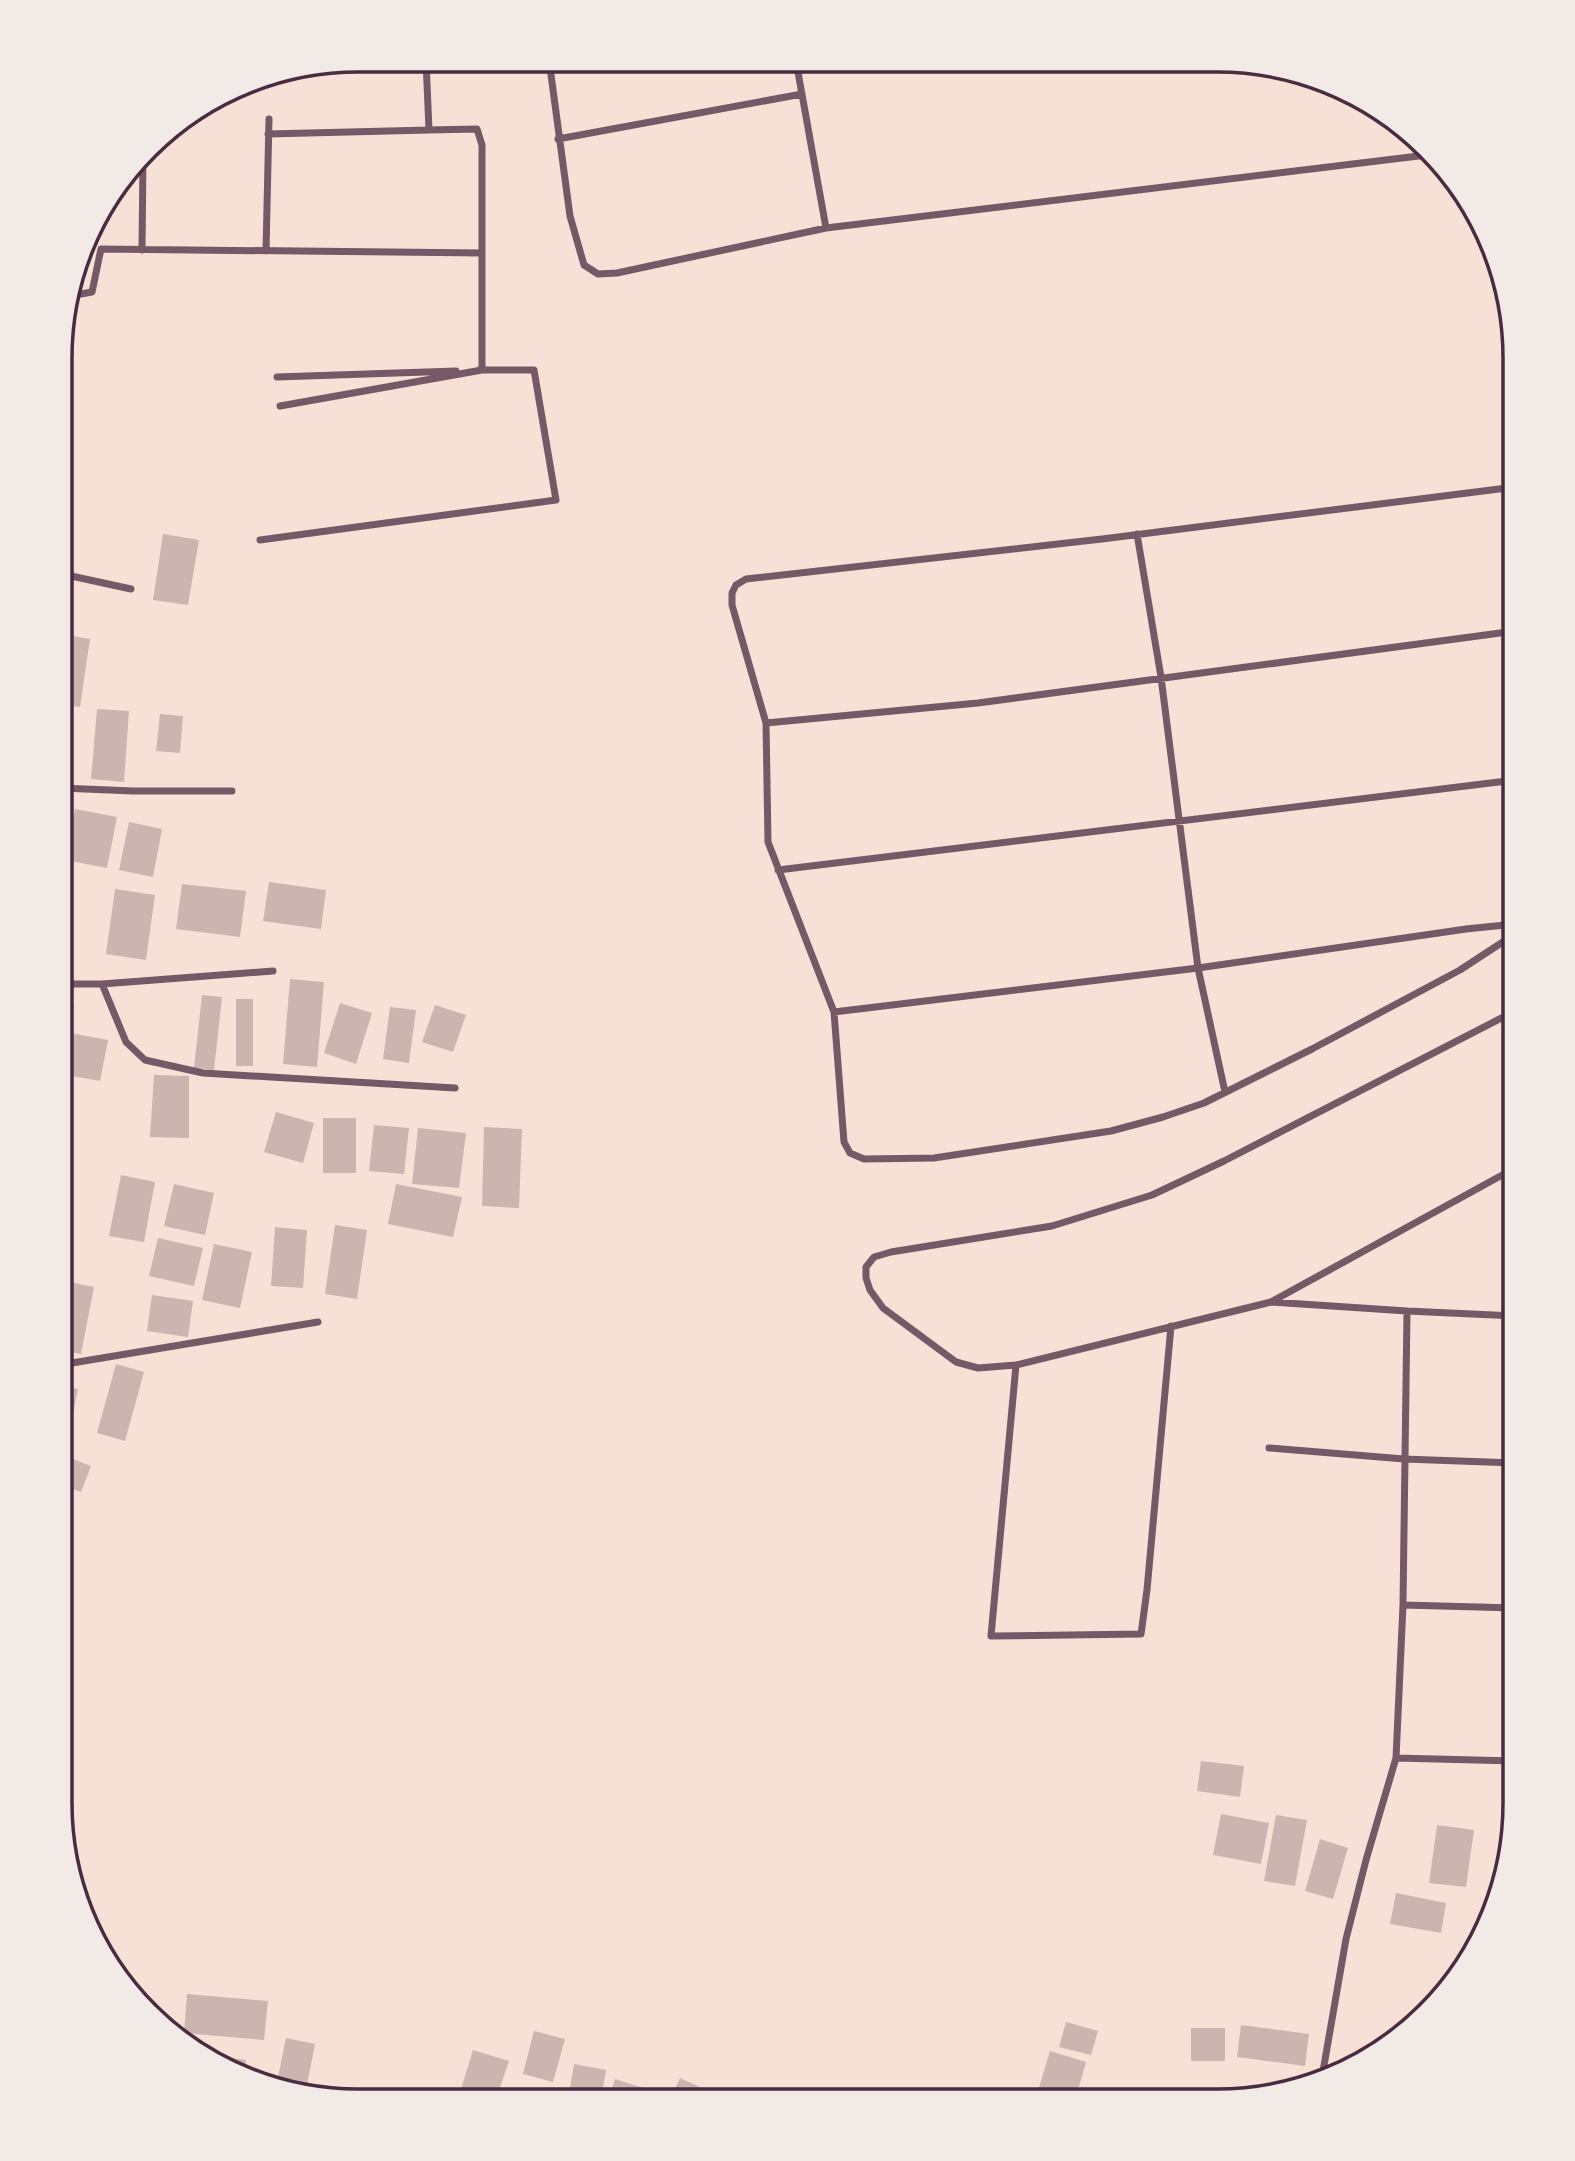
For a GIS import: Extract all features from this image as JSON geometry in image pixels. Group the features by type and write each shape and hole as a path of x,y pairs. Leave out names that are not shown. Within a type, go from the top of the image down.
{"street":[{"path":"427,72 429,130"},
{"path":"550,72 570,216 584,265 598,274 617,273 826,228 1419,156"},
{"path":"798,72 826,228"},
{"path":"558,139 802,94"},
{"path":"265,251 269,119"},
{"path":"268,134 477,129 482,145 482,370"},
{"path":"142,250 143,169"},
{"path":"79,294 92,292 101,249 482,253"},
{"path":"260,540 556,500 534,369 277,377"},
{"path":"280,406 482,370"},
{"path":"1503,489 746,579 736,584 732,593 732,605 766,723 768,842 834,1012 844,1142 850,1153 864,1159 934,1158 1111,1131 1163,1117 1204,1102 1312,1049 1460,970 1503,942"},
{"path":"1137,534 1161,677 1198,968 1225,1092"},
{"path":"72,576 131,589"},
{"path":"766,723 978,703 1503,633"},
{"path":"778,870 1503,781"},
{"path":"72,788 232,791"},
{"path":"834,1012 1198,968 1503,925"},
{"path":"72,984 273,971"},
{"path":"102,984 126,1042 145,1060 204,1073 455,1088"},
{"path":"1503,1017 1224,1161 1152,1195 1052,1226 891,1252 874,1257 866,1267 866,1278 870,1290 883,1308 956,1362 978,1368 1016,1365 1271,1302 1503,1175"},
{"path":"1271,1302 1503,1315"},
{"path":"1324,2068 1346,1939 1396,1758 1403,1605 1407,1311"},
{"path":"72,1363 318,1322"},
{"path":"1016,1365 991,1636 1142,1634 1171,1326"},
{"path":"1269,1448 1404,1459 1503,1462"},
{"path":"1403,1605 1503,1608"},
{"path":"1396,1758 1503,1761"}],"building":[{"path":"163,534 199,540 188,605 153,600"},
{"path":"72,636 90,639 80,707 72,706"},
{"path":"97,709 129,711 124,782 91,779"},
{"path":"160,714 183,716 180,753 156,751"},
{"path":"75,809 117,817 107,868 72,861 72,824"},
{"path":"129,822 162,829 153,877 119,870"},
{"path":"269,882 326,890 321,929 263,921"},
{"path":"182,884 246,891 240,937 176,929"},
{"path":"115,889 155,895 146,960 106,954"},
{"path":"290,979 324,982 317,1067 283,1064"},
{"path":"202,995 222,997 214,1070 194,1068"},
{"path":"236,999 253,999 253,1066 236,1066"},
{"path":"340,1003 372,1013 356,1064 324,1053"},
{"path":"435,1005 466,1015 453,1052 422,1042"},
{"path":"390,1007 416,1010 409,1063 383,1059"},
{"path":"72,1033 108,1040 100,1081 72,1076"},
{"path":"154,1075 189,1076 189,1138 150,1137"},
{"path":"276,1112 314,1123 303,1163 264,1152"},
{"path":"323,1118 356,1118 356,1173 323,1173"},
{"path":"374,1125 409,1128 404,1174 369,1171"},
{"path":"484,1127 522,1129 519,1208 482,1206"},
{"path":"418,1128 466,1133 459,1188 412,1184"},
{"path":"121,1175 155,1182 144,1242 109,1236"},
{"path":"174,1184 214,1193 205,1235 164,1226"},
{"path":"396,1184 462,1197 453,1237 388,1224"},
{"path":"335,1225 367,1230 357,1299 325,1294"},
{"path":"275,1227 307,1230 303,1288 271,1286"},
{"path":"158,1238 203,1248 194,1286 149,1276"},
{"path":"214,1244 252,1252 240,1308 202,1300"},
{"path":"72,1282 94,1287 81,1354 72,1352"},
{"path":"152,1295 193,1301 188,1337 147,1331"},
{"path":"116,1364 144,1372 125,1441 97,1433"},
{"path":"72,1388 78,1389 72,1420"},
{"path":"72,1459 91,1466 81,1492 72,1489"},
{"path":"1201,1761 1244,1766 1240,1797 1197,1791"},
{"path":"1221,1814 1269,1823 1261,1864 1213,1855"},
{"path":"1276,1815 1307,1820 1295,1886 1264,1881"},
{"path":"1437,1825 1474,1830 1466,1887 1429,1883"},
{"path":"1320,1839 1348,1848 1333,1899 1305,1891"},
{"path":"1396,1893 1446,1903 1441,1933 1390,1924"},
{"path":"187,1994 268,2001 264,2040 189,2033 184,2030"},
{"path":"1066,2022 1098,2031 1091,2055 1059,2047"},
{"path":"1241,2025 1309,2034 1305,2066 1237,2057"},
{"path":"1191,2028 1225,2028 1225,2061 1191,2061"},
{"path":"534,2031 565,2039 553,2082 523,2074"},
{"path":"286,2038 315,2044 307,2085 278,2077"},
{"path":"473,2050 509,2061 499,2089 461,2089"},
{"path":"1050,2051 1086,2062 1078,2089 1039,2089"},
{"path":"226,2057 246,2060 245,2066"},
{"path":"574,2064 606,2070 603,2089 570,2089"},
{"path":"680,2078 704,2089 675,2089"},
{"path":"615,2079 646,2089 612,2089"}]}
